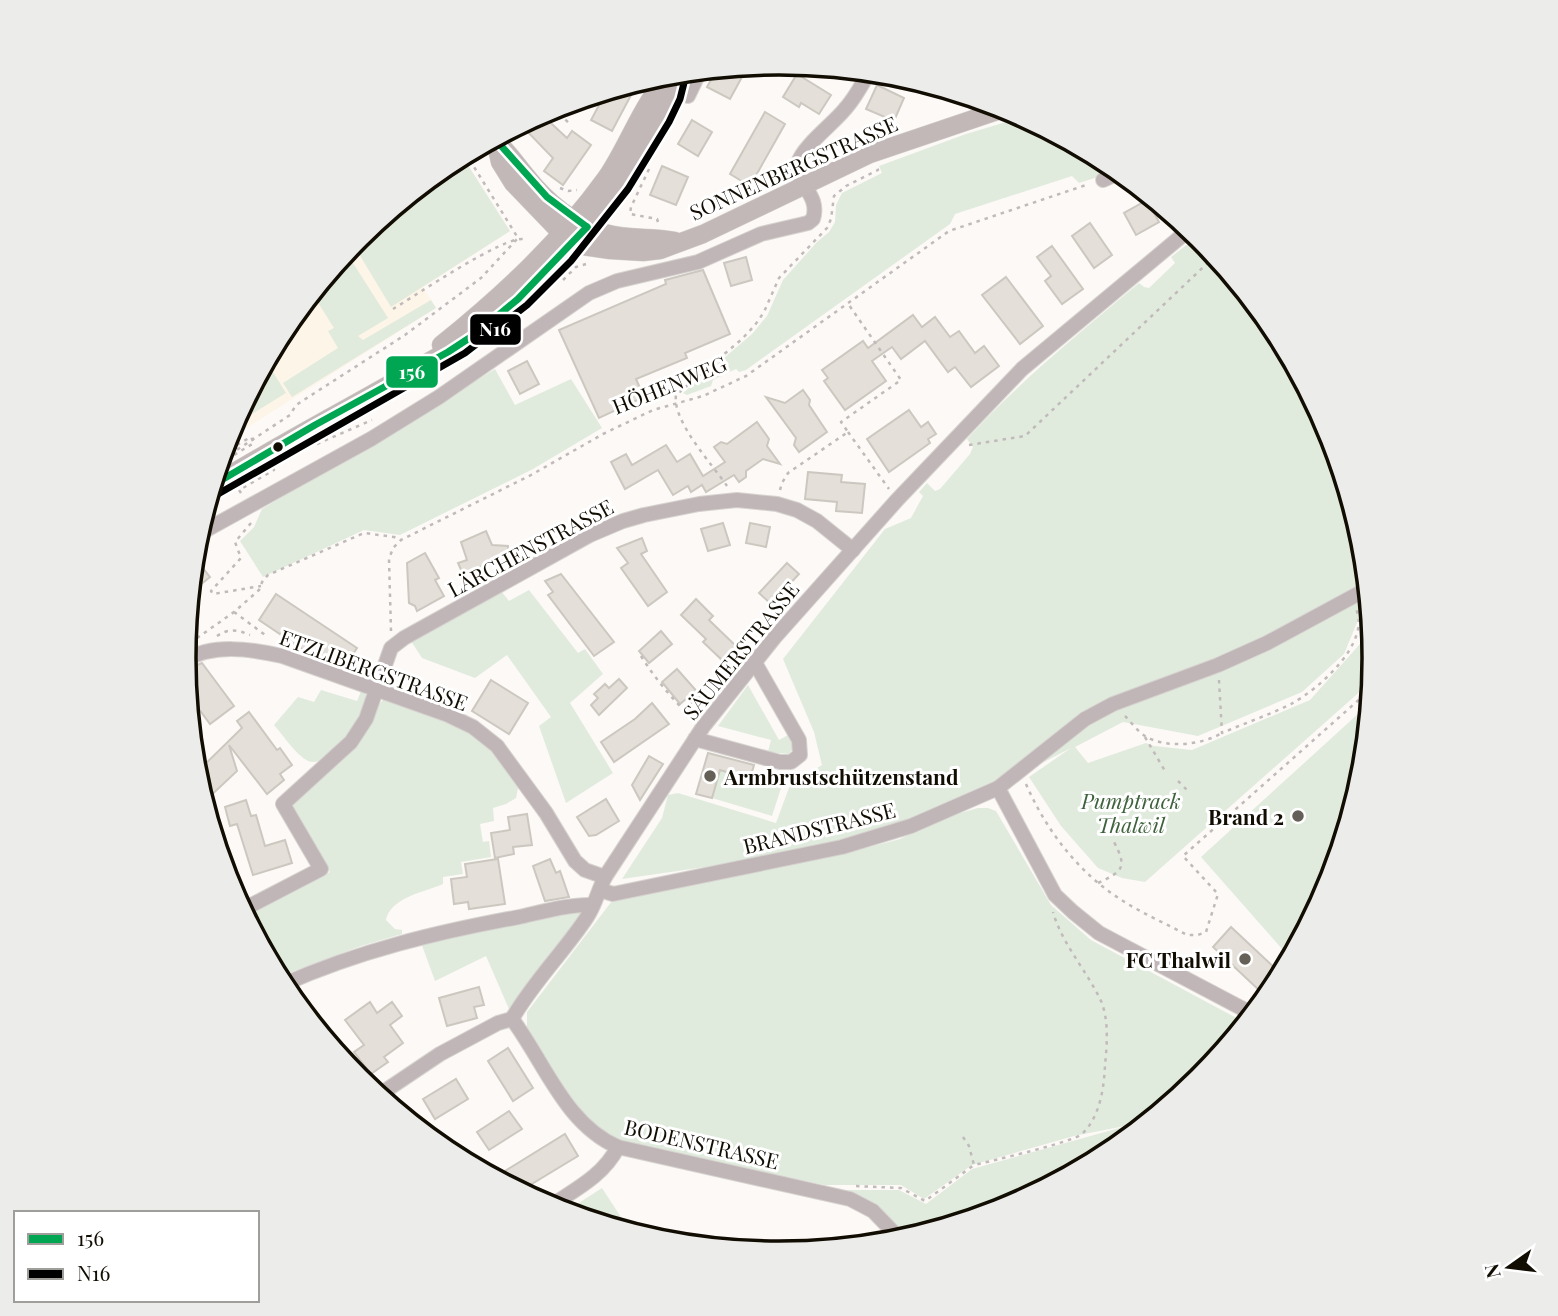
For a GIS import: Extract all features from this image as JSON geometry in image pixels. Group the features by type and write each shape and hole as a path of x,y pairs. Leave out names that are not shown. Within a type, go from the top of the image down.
{"main road":[{"path":"225,478 448,352 477,333 519,299 581,223 658,88"},
{"name":"SONNENBERGSTRASSE","path":"498,148 504,170 527,200 567,238 610,250 643,252 660,250 720,226 870,154 986,114"},
{"name":"SONNENBERGSTRASSE","path":"502,146 538,190 581,223 624,237 679,242"}],"street":[{"path":"688,96 695,81"},
{"path":"211,528 371,439 439,397 589,293 617,281 698,262 761,233 808,223 813,219 815,203 797,171 801,157 846,108 863,81"},
{"path":"1103,180 1109,177"},
{"name":"SÄUMERSTRASSE","path":"593,905 602,884 695,739 754,661 998,393 1048,344 1181,236"},
{"name":"LÄRCHENSTRASSE","path":"391,648 404,638 590,535 623,520 699,504 737,500 777,504 797,510 817,521 853,550"},
{"name":"BRANDSTRASSE","path":"602,884 613,894 842,847 911,826 998,788 1086,719 1114,704 1267,643 1358,593"},
{"path":"251,905 321,869 283,803 351,742 366,719 391,648"},
{"name":"ETZLIBERGSTRASSE","path":"196,653 212,650 265,652 282,656 448,715 486,736 512,765 575,861 602,884"},
{"path":"695,739 780,762 797,759 801,750 799,740 754,661"},
{"path":"998,788 1055,895 1099,933 1244,1009"},
{"path":"293,980 396,943 480,924 593,905"},
{"path":"388,1089 440,1054 498,1023 512,1019 593,905"},
{"name":"BODENSTRASSE","path":"512,1019 582,1124 605,1141 618,1147 850,1199 873,1211 892,1230"},
{"path":"562,1198 597,1176 610,1162 618,1147"}],"path":[{"path":"562,117 569,124"},
{"path":"652,162 630,214 657,219"},
{"path":"471,163 517,238"},
{"path":"737,500 685,427 674,403 676,395 755,325 764,312 779,278 827,228 834,196 846,186 878,170"},
{"name":"HÖHENWEG","path":"401,540 653,410 703,396 746,376 949,231 1103,180"},
{"path":"557,186 576,191"},
{"path":"235,450 290,415 296,405 405,335 481,278 517,238"},
{"path":"393,309 497,247 517,238 524,239"},
{"path":"580,262 581,265 586,263"},
{"path":"946,448 1025,436 1207,263"},
{"path":"848,304 901,380 841,422 894,496"},
{"path":"311,447 380,417"},
{"path":"777,504 785,477 848,432"},
{"path":"233,456 254,443 251,437 237,445"},
{"path":"228,469 239,490 274,470"},
{"path":"250,506 255,518 235,541 241,558 211,591 213,594 261,586"},
{"path":"197,636 234,612 261,586 268,575 364,533 401,540 393,548 389,559 391,648"},
{"path":"1145,737 1171,744 1190,744 1291,704 1313,690 1349,652 1359,633 1360,619 1351,596"},
{"path":"234,612 275,643"},
{"path":"642,656 652,674 698,723"},
{"path":"1219,673 1222,733"},
{"path":"1020,772 1033,801 1051,830 1073,858 1098,883 1121,900 1187,934 1198,936 1206,932 1218,894 1183,856 1361,698"},
{"path":"1114,704 1145,737 1165,771"},
{"path":"1178,781 1190,793"},
{"path":"1098,883 1119,872 1122,866 1123,860 1114,842"},
{"path":"854,1186 901,1188 926,1201 974,1165 1079,1137 1090,1122 1103,1093 1106,1023 1102,1004 1052,914 1055,895"},
{"path":"962,1137 974,1165"}],"shaded area":[{"path":"468,165 510,231 423,287 436,308 243,430 256,400 294,334 341,274 395,220"}],"green space":[{"path":"1006,122 1037,135 1105,175 1079,183 1072,176 955,214 950,224 746,370 739,372 736,369 713,380 711,386 687,395 683,393 752,334 767,316 783,280 829,232 835,222 836,205 842,193 882,173 879,166"},
{"path":"468,165 510,231 391,307 359,254 424,196"},
{"name":"Pumptrack Thalwil","path":"1188,244 1217,274 1264,334 1302,400 1331,471 1342,507 1351,544 1360,614 1344,654 1302,692 1198,736 1123,722 1075,747 1088,763 1146,743 1192,750 1310,700 1360,644 1361,638 1361,691 1145,882 1122,878 1098,868 1061,826 1029,777 1071,748 928,822 774,857 622,879 662,818 668,795 678,793 776,823 790,785 822,765 814,732 783,659 885,529 911,518 923,496 919,492 927,483 935,491 940,489 970,454 973,447 967,439 987,418 1050,358 1139,283 1149,288 1175,263 1171,257"},
{"path":"352,262 388,318 358,336 363,340 431,300 436,308 292,397 283,383 338,348 328,331 334,328 318,302"},
{"path":"495,369 515,405 571,379 602,428 533,469 400,535 364,530 263,577 240,541 254,527 262,509"},
{"path":"272,371 286,393 249,416"},
{"path":"529,590 578,653 585,649 603,674 570,703 613,773 566,803 539,726 551,717 507,655 475,678 422,658 411,641 501,591 509,601"},
{"path":"748,685 779,740 790,734 794,747 789,754 768,752 771,740 718,726"},
{"path":"362,689 368,698 355,728 334,751 320,760 314,762 303,758 274,725 298,697 314,702 321,690 357,701"},
{"path":"390,699 459,724 481,738 519,783 516,798 493,808 494,821 480,824 483,842 489,841 491,857 461,862 463,874 443,877 443,884 394,906 386,920 395,929 402,930 402,934 289,973 253,910 330,872 292,813 290,804 383,700"},
{"name":"Brand 2","path":"1359,713 1351,772 1331,845 1302,916 1283,950 1201,857"},
{"path":"720,770 750,779 751,774 783,782 772,816 712,798"},
{"path":"978,808 996,811 1051,905 1091,940 1237,1018 1191,1070 1134,1120 1126,1126 1074,1136 972,1165 924,1199 901,1185 825,1185 622,1143 595,1131 573,1105 527,1031 527,1012 612,901 862,849 900,839 946,817"},
{"path":"580,913 579,918 509,1009 486,956 435,981 420,940"},
{"path":"1126,1126 1103,1143 1037,1181 966,1210 897,1229 860,1196 841,1190 899,1190 926,1204 972,1169"},
{"path":"602,1188 622,1219 592,1210 577,1204"}],"building":[{"path":"796,75 831,95 819,114 801,103 799,107 783,97"},
{"path":"743,76 730,99 707,87 711,79"},
{"path":"877,85 904,98 894,121 866,109"},
{"path":"632,94 612,131 591,120 600,104"},
{"path":"765,112 785,124 750,186 730,174"},
{"path":"692,120 712,132 698,156 678,144"},
{"path":"550,122 567,138 572,131 591,145 563,185 544,171 553,158 528,132"},
{"path":"662,166 688,177 676,205 650,195"},
{"path":"1142,203 1154,212 1159,222 1136,235 1124,213"},
{"path":"1090,223 1112,255 1094,268 1072,236"},
{"path":"1052,246 1083,289 1062,304 1045,281 1051,276 1037,257"},
{"path":"746,257 752,280 731,286 724,263"},
{"path":"703,270 730,334 685,353 687,358 636,379 644,397 599,418 559,330 666,284 665,280"},
{"path":"1006,277 1043,326 1020,344 982,295"},
{"path":"913,315 922,327 935,317 950,337 959,331 975,353 984,346 999,366 971,387 955,367 948,372 925,341 901,359 892,347 872,361 886,381 845,410 824,381 828,378 822,370 863,341 868,348"},
{"path":"527,361 539,384 520,394 508,371"},
{"path":"803,390 810,400 809,405 827,432 799,452 794,445 796,438 766,397 785,403"},
{"path":"909,410 921,427 928,422 936,434 928,439 930,443 889,472 867,439"},
{"path":"757,422 769,439 767,446 780,464 763,459 746,471 746,477 739,482 734,475 706,492 702,485 691,492 688,486 673,495 658,470 625,489 611,462 626,454 632,465 666,445 677,462 690,454 703,476 725,462 714,447 721,442 727,444"},
{"path":"808,472 842,475 841,482 865,484 862,513 836,511 837,502 805,499"},
{"path":"723,523 730,545 708,551 701,529"},
{"path":"750,523 770,527 766,547 746,543"},
{"path":"486,531 492,545 508,546 507,562 495,561 463,574 458,563 467,560 461,542"},
{"path":"642,538 647,551 641,554 667,592 648,606 621,568 628,563 617,548"},
{"path":"425,553 439,578 435,580 444,596 417,611 415,606 409,603 407,563"},
{"path":"787,563 799,574 771,604 759,593"},
{"path":"203,569 210,577 201,584"},
{"path":"561,574 614,642 594,656 548,595 553,592 545,581"},
{"path":"276,594 357,648 344,668 316,653 314,657 259,620"},
{"path":"696,599 713,616 709,620 737,647 723,661 703,642 706,639 681,615"},
{"path":"661,631 672,644 649,663 639,651"},
{"path":"202,663 234,706 210,724 198,708 196,665"},
{"path":"677,669 701,696 692,703 687,698 680,704 662,682"},
{"path":"619,679 627,688 599,715 591,705 598,698 594,694 605,684 609,688"},
{"path":"491,680 528,703 509,734 472,711"},
{"path":"652,703 669,724 614,762 601,742 635,719"},
{"path":"249,712 277,750 280,748 292,765 280,774 284,780 267,794 229,745 237,771 212,794 206,764 242,728 237,721"},
{"name":"Armbrustschützenstand","path":"708,753 754,765 750,779 720,770 712,798 696,794"},
{"path":"649,756 663,764 640,800 632,785"},
{"path":"606,799 619,821 596,835 589,836 577,817"},
{"path":"246,800 251,816 256,815 265,846 285,840 292,863 253,875 237,824 230,826 225,807"},
{"path":"527,814 532,845 513,847 514,854 495,858 491,833 510,830 508,817"},
{"path":"498,859 505,904 469,909 468,902 454,904 451,879 467,877 465,864"},
{"path":"550,859 556,873 560,871 569,897 545,901 533,866"},
{"name":"FC Thalwil","path":"1231,927 1273,967 1258,990 1213,947"},
{"path":"479,987 484,1005 474,1007 477,1018 447,1026 439,998"},
{"path":"370,1002 377,1013 392,1002 402,1016 390,1025 403,1043 384,1057 388,1062 371,1074 354,1052 364,1045 345,1020"},
{"path":"508,1048 533,1088 513,1101 488,1061"},
{"path":"456,1079 468,1099 435,1119 423,1099"},
{"path":"509,1111 522,1129 489,1150 477,1132"},
{"path":"565,1134 578,1156 530,1185 504,1172"}],"transit line":[{"name":"N16","path":"220,493 465,353 527,305 571,261 628,189 669,122 684,83"},
{"name":"156","path":"501,146 547,197 587,227"},
{"name":"156","path":"225,478 477,333 518,299 587,227"}],"place":[{"name":"Armbrustschützenstand","path":"710,776"},
{"name":"Brand 2","path":"1298,816"},
{"name":"FC Thalwil","path":"1245,959"}]}
